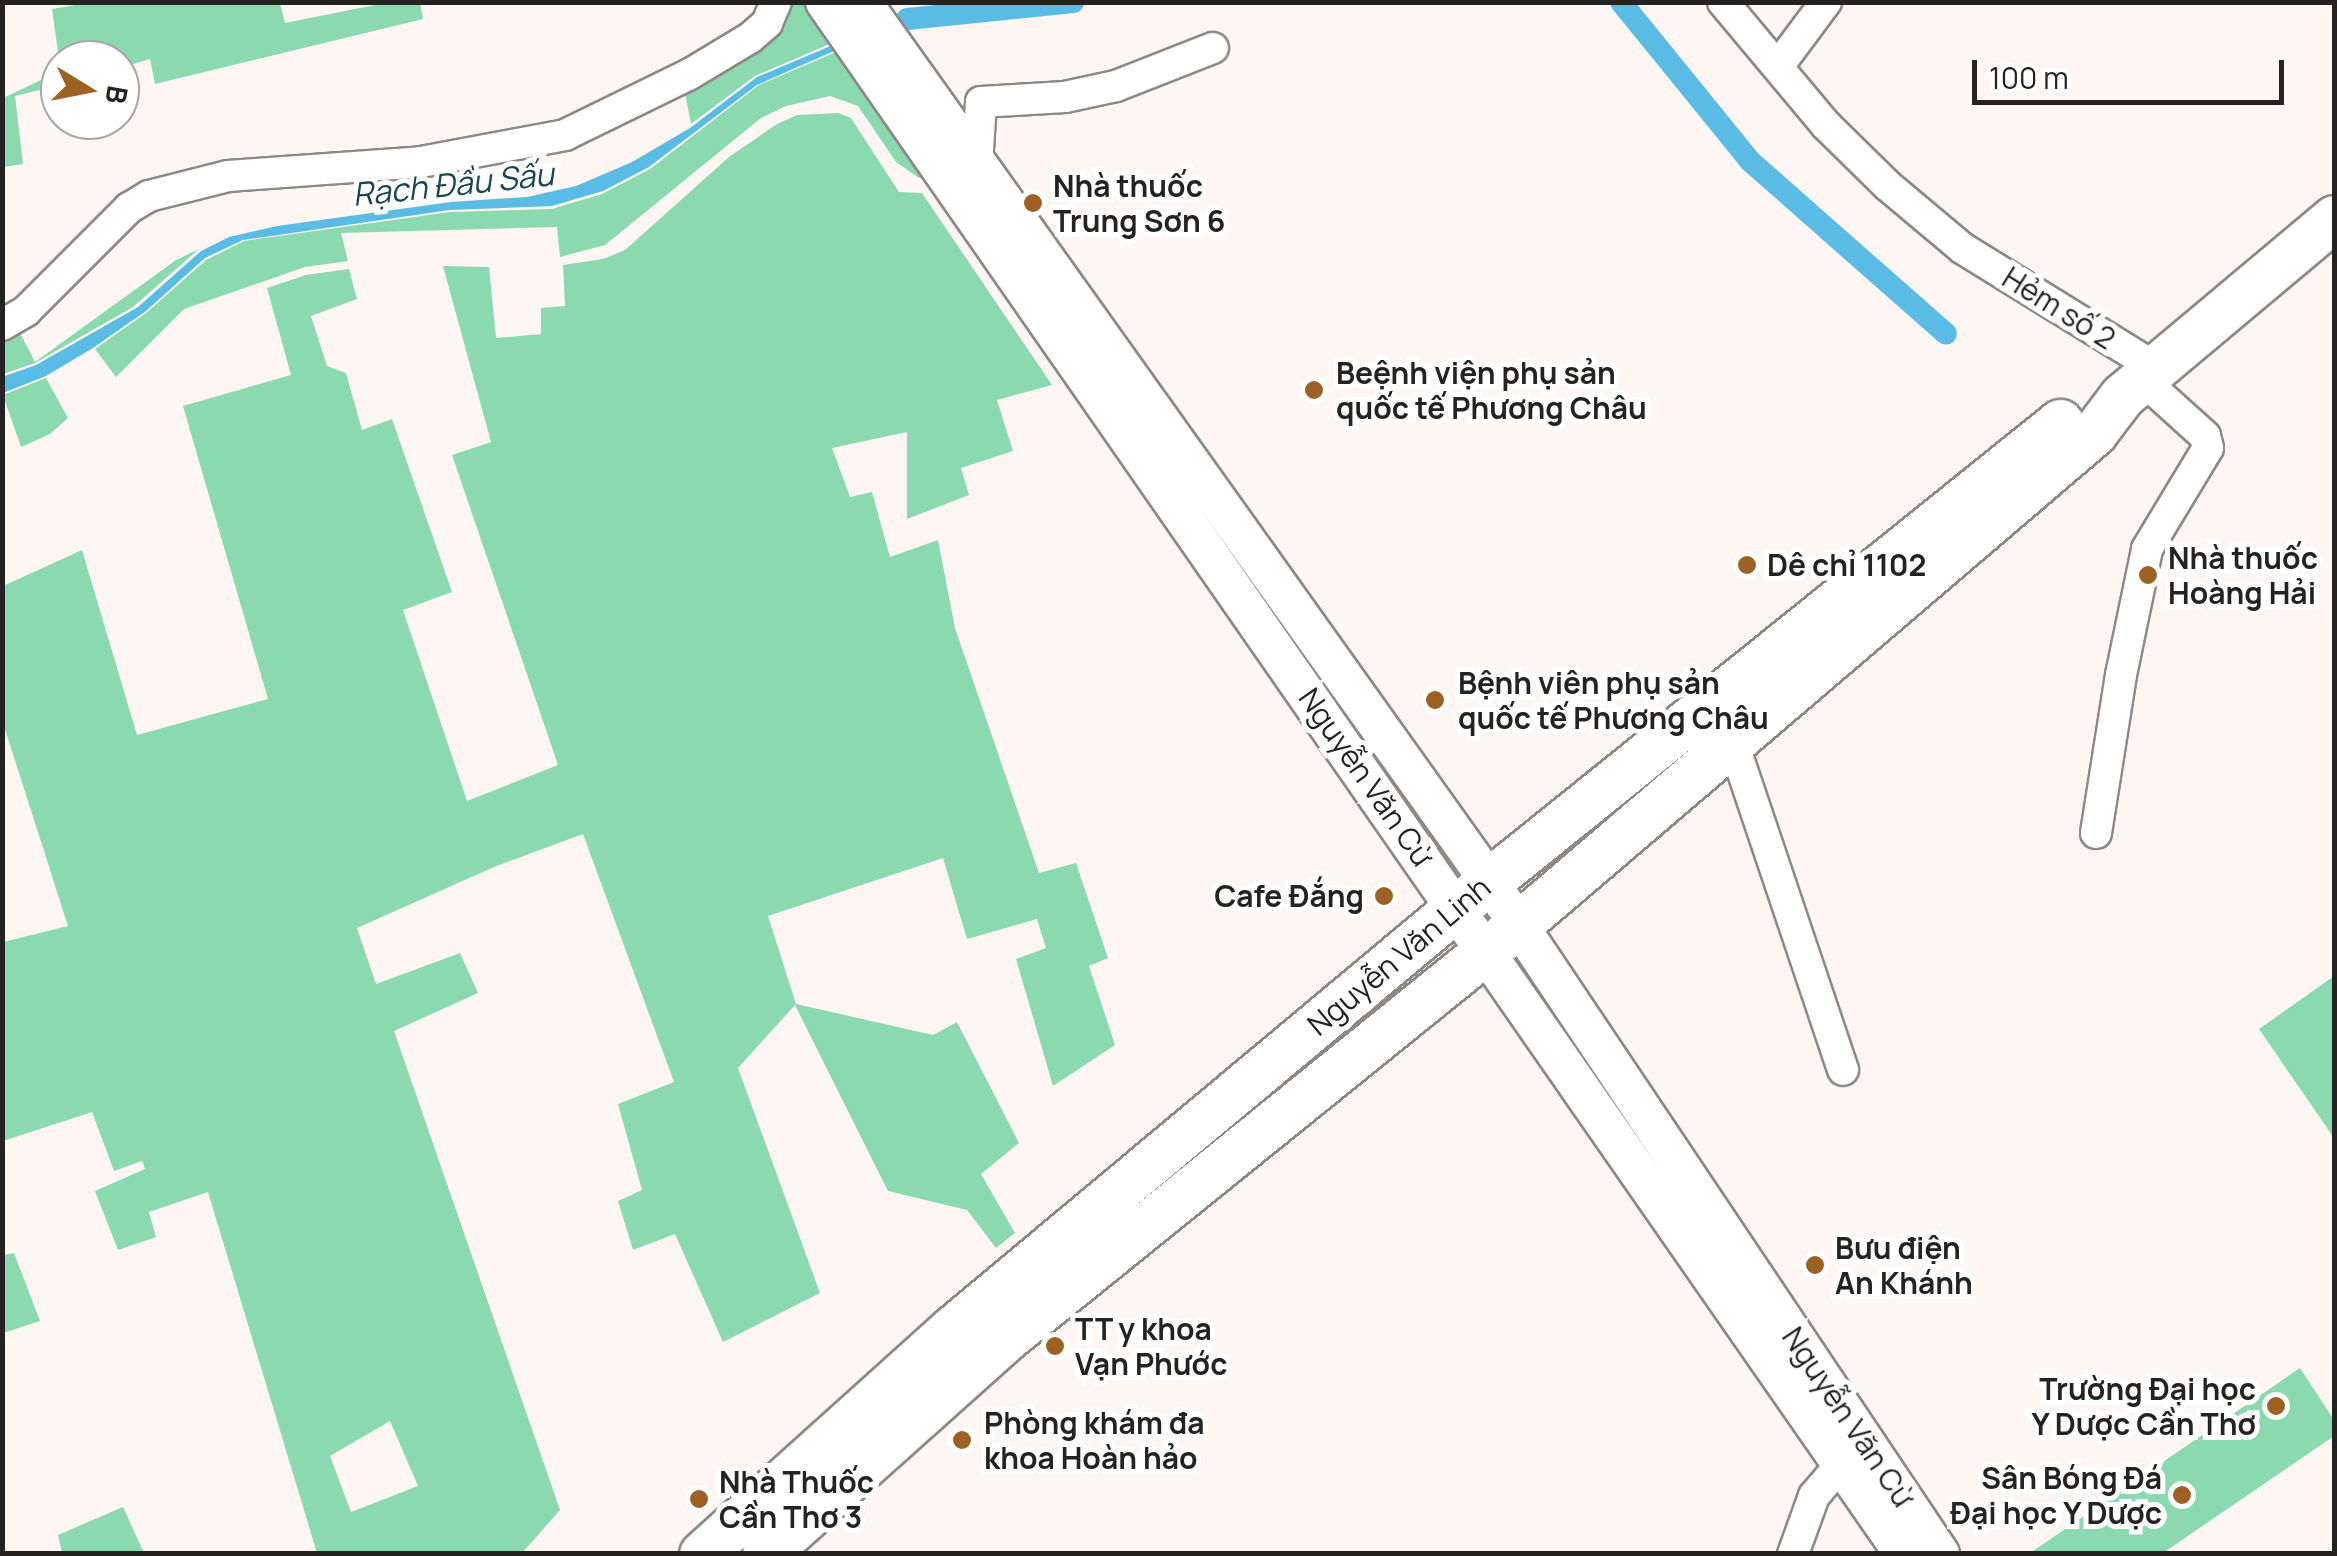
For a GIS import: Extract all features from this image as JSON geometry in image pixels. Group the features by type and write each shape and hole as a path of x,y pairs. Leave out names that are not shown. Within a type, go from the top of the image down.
{"highway":[{"name":"Nguyễn Văn Linh","path":"765,1554 1017,1330 1502,939 2094,433 2140,381 2334,218"},
{"name":"Nguyễn Văn Linh","path":"702,1554 953,1328 1473,894 2076,410 2140,381"}],"main road":[{"name":"Nguyễn Văn Cừ","path":"846,6 1473,894 1841,1464 1904,1554"},
{"name":"Nguyễn Văn Cừ","path":"892,72 976,166 1066,318"},
{"name":"Nguyễn Văn Cừ","path":"1502,939 1940,1554"}],"street":[{"path":"2,325 26,311 129,208 149,196 228,176 436,160 565,135 690,74 750,38 767,22 776,2"},
{"name":"Hẻm số 2","path":"1723,2 1856,156 1962,248 2140,381 2205,436 2208,448 2147,549 2121,674 2096,832"},
{"path":"1779,65 1826,2"},
{"path":"976,166 981,102 1065,97 1116,86 1213,48"},
{"path":"1732,740 1843,1070"},
{"path":"1792,1554 1814,1496 1841,1464"}],"green space":[{"path":"93,2 280,3 285,23 385,3 420,2 423,19 155,84 150,59 140,62 140,40 56,40 52,9"},
{"path":"785,3 812,3 839,40 755,76 691,124 685,93"},
{"path":"843,49 934,179 919,178 896,162 858,106 830,96 786,106 761,118 605,245 560,257 557,227 341,233 348,261 305,267 184,309 116,377 95,349 146,313 206,260 244,241 450,212 552,209 602,194 650,169 759,85"},
{"path":"40,80 40,90 15,96 23,164 3,167 3,98"},
{"path":"838,113 851,118 899,192 922,193 1052,385 997,400 1013,451 961,468 969,495 907,519 907,432 832,448 850,497 872,492 890,557 938,540 955,628 1039,873 1076,863 1108,958 1089,966 1115,1045 1053,1086 1016,959 1046,948 1037,919 967,939 943,858 768,916 796,1004 933,1035 957,1022 1019,1143 981,1174 1015,1233 996,1248 967,1210 888,1191 795,1005 738,1068 820,1293 723,1342 675,1234 633,1250 618,1201 642,1190 618,1104 674,1082 583,834 494,867 357,928 376,984 460,953 478,993 394,1031 560,1510 522,1553 317,1553 208,1192 149,1212 156,1237 118,1250 95,1191 145,1169 142,1161 114,1171 92,1112 3,1141 3,942 68,926 3,723 3,586 82,550 137,735 268,699 183,406 291,375 267,288 306,275 349,269 357,299 311,316 327,366 346,373 362,430 392,419 452,592 403,610 467,801 558,765 452,455 491,442 443,266 489,267 496,338 541,334 541,308 565,306 563,265 603,259 625,250 729,157 797,115","holes":["390,1421 418,1486 351,1512 330,1456"]},
{"path":"199,249 133,307 35,363 3,374 3,337 19,331 35,362 176,260"},
{"path":"46,378 68,418 50,434 21,447 3,395"},
{"path":"2334,976 2334,1138 2259,1029"},
{"path":"14,1253 40,1321 3,1333 3,1255"},
{"name":"Sân Bóng Đá Đại học Y Dược","path":"2300,1368 2334,1420 2334,1436 2163,1553 2030,1553"},
{"path":"123,1507 144,1553 62,1553 58,1535"}],"water":[{"name":"Rạch Đầu Sấu","path":"840,42 843,47 757,85 649,167 603,191 552,206 450,210 243,240 205,258 146,311 93,348 46,376 3,393 2,377 36,365 138,307 201,251 229,237 277,226 451,202 527,197 576,186 632,162 690,128 757,77"}],"waterway":[{"path":"907,19 1073,2"},
{"path":"1621,2 1750,161 1946,334"}],"place":[{"name":"Nhà thuốc Trung Sơn 6","path":"1033,203"},
{"name":"Beệnh viện phụ sản quốc tế Phương Châu","path":"1314,390"},
{"name":"Dê chỉ 1102","path":"1747,565"},
{"name":"Nhà thuốc Hoàng Hải","path":"2148,575"},
{"name":"Bệnh viện phụ sản quốc tế Phương Châu","path":"1435,700"},
{"name":"Cafe Đắng","path":"1384,896"},
{"name":"Bưu điện An Khánh","path":"1815,1265"},
{"name":"TT y khoa Vạn Phước","path":"1055,1346"},
{"name":"Trường Đại học Y Dược Cần Thơ","path":"2276,1406"},
{"name":"Phòng khám đa khoa Hoàn hảo","path":"962,1440"},
{"name":"Sân Bóng Đá Đại học Y Dược","path":"2182,1495"},
{"name":"Nhà Thuốc Cần Thơ 3","path":"699,1499"}]}
